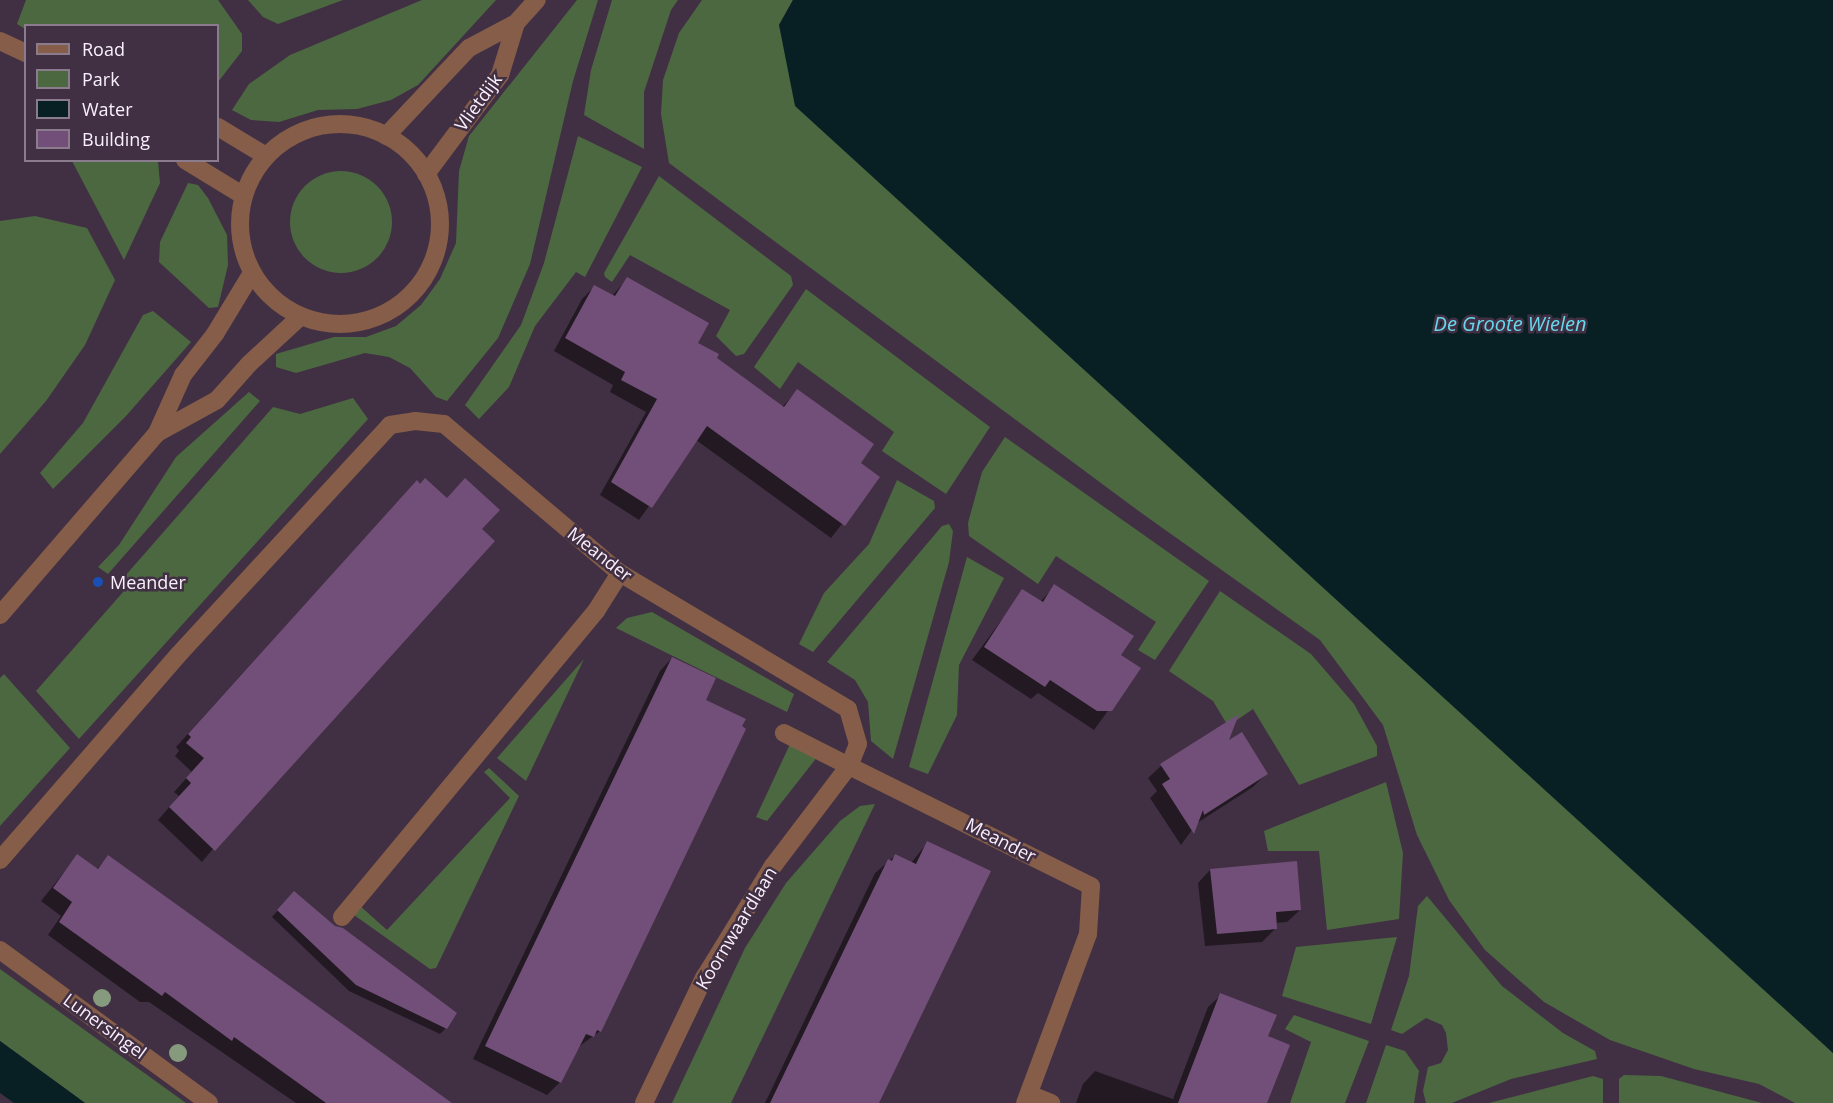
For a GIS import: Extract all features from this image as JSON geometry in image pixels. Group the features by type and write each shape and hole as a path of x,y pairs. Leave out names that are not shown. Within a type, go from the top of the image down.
{"street":[{"name":"Vlietdijk","path":"386,136 469,48 516,23 537,0"},
{"name":"Vlietdijk","path":"426,174 500,75 516,23"},
{"path":"0,41 24,52"},
{"path":"336,124 361,127 386,136 409,152 426,174 438,203 440,234 432,265 415,291 391,311 362,323 331,324 300,317 273,299 252,273 243,248 240,222 243,196 266,156 286,140 310,129 336,124"},
{"path":"219,128 266,156"},
{"path":"188,162 243,196"},
{"path":"0,615 157,433 183,375 215,334 252,273"},
{"path":"157,433 217,400 300,317"},
{"name":"Meander","path":"0,860 179,654 390,425 415,421 444,424 620,573 848,709 858,744 849,766 1091,886 1088,934 1027,1098 1051,1103"},
{"path":"342,917 596,611 620,573"},
{"path":"784,733 849,766"},
{"name":"Koornwaardlaan","path":"644,1103 704,978 773,866 849,766"},
{"name":"Lunersingel","path":"0,950 209,1103"}],"green space":[{"path":"26,0 218,0 242,34 242,51 219,81 219,24 24,24 24,28 17,24"},
{"path":"248,0 343,0 278,24 263,17"},
{"path":"422,0 496,0 418,85 391,100 357,109 318,110 279,122 251,120 232,110 249,84 290,55"},
{"path":"577,0 598,0 573,81 530,264 498,338 447,401 436,397 410,368 389,357 365,353 296,373 276,367 276,354 334,337 366,337 396,326 421,305 440,279 456,243 459,171 469,136"},
{"path":"612,0 678,0 671,10 644,92 644,149 584,115 591,70"},
{"path":"702,0 793,0 779,25 1833,1053 1833,1103 1795,1103 1759,1084 1694,1069 1610,1040 1544,1002 1485,950 1449,900 1417,835 1383,725 1320,640 1140,512 669,163 661,114 663,80 679,33"},
{"path":"578,136 642,167 585,277 576,272 535,326 509,387 479,419 465,405 521,325 544,263"},
{"path":"73,162 158,162 160,183 124,260"},
{"path":"341,171 370,179 384,193 392,222 384,251 370,265 341,273 312,265 298,251 290,222 298,193 312,179"},
{"path":"659,176 791,276 793,285 744,354 736,356 716,336 730,310 630,255 612,282 605,277 604,273"},
{"path":"188,183 198,185 208,198 227,235 228,265 218,307 209,308 159,262 160,242"},
{"path":"35,216 87,228 115,280 85,345 46,401 0,454 0,221"},
{"path":"806,289 990,427 946,494 882,451 894,432 798,362 780,389 754,367"},
{"path":"153,311 191,342 126,416 53,489 40,473 83,423 143,315"},
{"path":"249,392 260,401 108,574 98,567 119,545 176,457"},
{"path":"353,398 368,419 79,739 36,691 124,591 118,584 273,407 300,414"},
{"path":"1005,437 1209,581 1155,660 1138,650 1156,622 1056,556 1038,584 969,536 968,523 982,472"},
{"path":"897,480 934,501 935,508 813,652 799,644 824,593 869,544"},
{"path":"949,524 953,531 949,562 893,759 871,741 868,702 855,680 827,662 942,526"},
{"path":"967,557 1004,578 959,665 957,715 928,774 909,767"},
{"path":"1220,591 1311,654 1354,704 1377,746 1377,756 1299,785 1253,709 1228,726 1213,701 1169,671"},
{"path":"652,612 794,694 787,712 616,628 627,618"},
{"path":"584,659 526,781 497,758"},
{"path":"4,674 70,748 0,826 0,678"},
{"path":"791,742 818,756 767,821 756,817"},
{"path":"489,768 519,796 436,968 430,969 354,915 359,905 387,930 510,798 484,772"},
{"path":"1386,782 1403,853 1399,919 1327,930 1319,851 1268,851 1264,831"},
{"path":"875,804 731,1103 672,1103 745,948 786,883 840,821 860,806"},
{"path":"1427,896 1502,986 1563,1033 1595,1051 1597,1059 1511,1079 1452,1103 1426,1103 1423,1091 1428,1067 1441,1063 1448,1050 1446,1033 1442,1025 1426,1018 1402,1034 1391,1030 1409,976 1418,906"},
{"path":"1397,937 1371,1024 1282,996 1296,947"},
{"path":"0,969 186,1103 85,1103 0,1041"},
{"path":"1294,1015 1369,1041 1345,1103 1290,1103 1311,1042 1285,1029"},
{"path":"1386,1045 1405,1051 1419,1071 1414,1103 1366,1103"},
{"path":"1624,1075 1661,1076 1762,1103 1619,1103 1619,1079"},
{"path":"1593,1076 1603,1079 1603,1103 1489,1103"}],"water":[{"name":"De Groote Wielen","path":"793,0 1833,0 1833,1053 795,106 779,25"},
{"path":"0,1041 85,1103 14,1103 0,1093"}],"building":[{"path":"627,277 709,323 698,343 719,354 717,358 784,407 797,389 874,444 861,463 880,477 845,526 707,426 652,508 611,482 657,399 621,380 625,372 565,338 594,285 615,296"},
{"path":"425,478 447,498 465,478 500,510 482,529 495,541 215,851 169,807 191,783 186,778 204,758 186,743 191,737 188,734 417,480 420,484"},
{"path":"1054,584 1134,636 1121,655 1141,668 1112,711 1097,711 1050,680 1045,687 984,647 1022,589 1043,602"},
{"path":"672,657 716,678 706,700 746,719 742,726 746,729 601,1032 597,1030 594,1037 586,1034 561,1083 485,1046"},
{"path":"1239,714 1229,740 1242,732 1268,774 1204,815 1203,810 1194,834 1162,784 1170,779 1160,764"},
{"path":"927,841 991,871 879,1103 770,1103 888,859 892,861 895,854 916,864"},
{"path":"77,854 98,869 108,855 452,1103 326,1103 234,1037 232,1041 165,992 162,996 59,922 72,902 53,888"},
{"path":"1297,861 1301,910 1276,912 1277,929 1217,934 1210,869"},
{"path":"294,891 335,926 343,928 457,1013 447,1029 356,985 277,910"},
{"path":"1220,993 1277,1015 1268,1036 1290,1045 1267,1103 1178,1103"}],"place":[{"name":"Meander","path":"98,582"}]}
